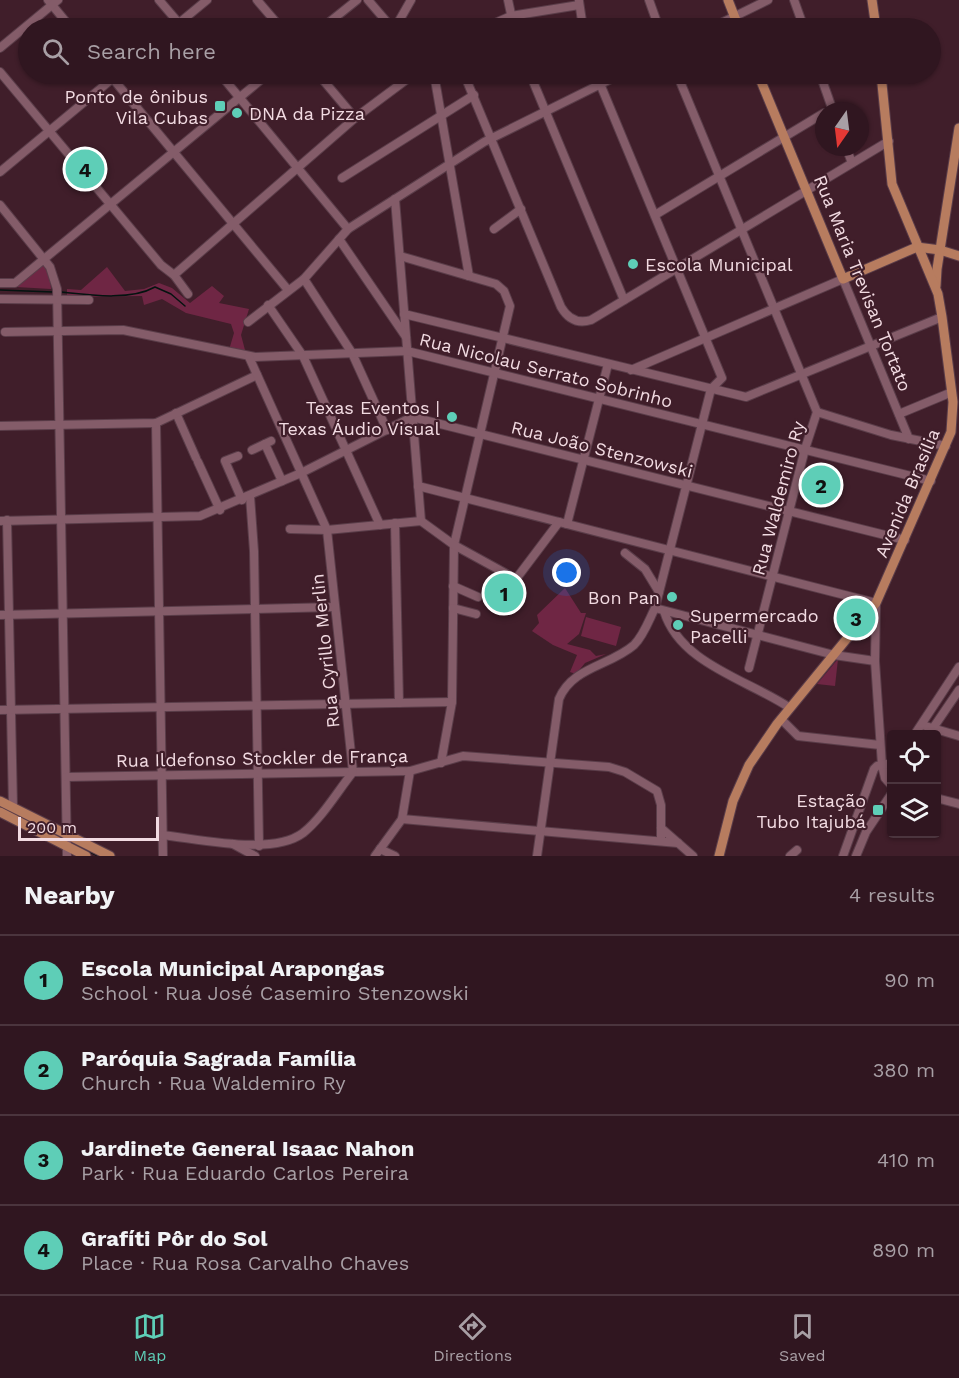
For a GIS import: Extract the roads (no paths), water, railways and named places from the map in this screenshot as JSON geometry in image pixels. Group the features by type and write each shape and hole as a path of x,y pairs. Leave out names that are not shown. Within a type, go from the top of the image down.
{"main road":[{"path":"728,0 734,17"},
{"path":"872,0 875,18"},
{"name":"Rua Maria Trevisan Tortato","path":"762,84 843,279"},
{"name":"Avenida Brasília","path":"876,603 931,481 953,424 952,392 938,294 892,184 882,84"},
{"path":"938,294 936,275 959,128"},
{"path":"843,279 917,248 940,250 959,256"},
{"path":"719,856 741,780 758,750 876,603"},
{"path":"0,801 110,856"},
{"path":"0,812 67,851 86,856"}],"street":[{"path":"159,0 172,18"},
{"path":"188,18 207,0"},
{"path":"257,0 272,18"},
{"path":"334,18 357,0"},
{"path":"368,0 384,18"},
{"path":"399,18 411,0"},
{"path":"508,0 511,16"},
{"path":"649,0 655,18"},
{"path":"734,17 768,0"},
{"path":"794,0 800,18"},
{"path":"34,18 52,2 64,18"},
{"path":"506,18 579,3 581,18"},
{"path":"0,48 18,32"},
{"path":"0,72 161,265 174,275 188,294"},
{"path":"0,172 103,84"},
{"path":"120,84 288,290"},
{"path":"229,84 348,229"},
{"path":"0,283 15,284 256,84"},
{"path":"326,84 355,118"},
{"path":"174,275 355,118 401,84"},
{"path":"436,84 469,276"},
{"path":"469,84 561,307 573,320 591,320 889,141"},
{"path":"534,84 624,300"},
{"path":"248,322 267,305 304,279 348,229 492,138 600,84 722,375 721,381 711,389 655,608 636,643 578,675 565,687 557,706 537,856"},
{"name":"Rua Waldemiro Ry","path":"681,84 817,412 805,449 749,668"},
{"path":"822,84 827,102"},
{"path":"342,178 474,95"},
{"path":"655,215 815,119"},
{"path":"849,156 852,163"},
{"path":"395,199 421,520"},
{"path":"0,206 53,272 57,294 67,851"},
{"path":"494,229 521,209"},
{"path":"339,239 406,338"},
{"path":"399,256 500,287 509,300 509,312 454,545 452,702 441,763"},
{"path":"304,279 352,354 387,430"},
{"path":"631,370 843,279"},
{"name":"Rua Maria Trevisan Tortato","path":"843,279 909,439"},
{"path":"0,299 57,294 89,300"},
{"path":"267,305 303,356 380,525"},
{"path":"404,314 746,397 942,317"},
{"name":"Rua Nicolau Serrato Sobrinho","path":"6,332 123,330 249,357 407,351 931,481"},
{"name":"Rua Cyrillo Merlin","path":"249,357 327,530 352,772"},
{"path":"290,529 327,530 421,520 454,545 516,579 563,523 584,460 608,364"},
{"path":"0,426 156,423 257,375"},
{"path":"899,414 952,392"},
{"path":"817,412 909,439 946,446"},
{"path":"176,413 219,510"},
{"path":"13,807 9,615 4,521 194,517 219,510 301,473 412,417"},
{"name":"Rua João Stenzowski","path":"412,417 905,540"},
{"path":"156,423 163,856"},
{"path":"252,450 268,443 282,481"},
{"path":"238,456 225,461 246,498 255,609 259,846"},
{"path":"418,486 876,603"},
{"path":"395,523 399,703"},
{"path":"625,553 645,568 659,592"},
{"path":"453,586 478,597"},
{"name":"Avenida Brasília","path":"876,603 875,661 880,745 885,778 890,784"},
{"path":"0,615 335,607"},
{"path":"453,608 476,614"},
{"path":"655,608 834,655 875,661"},
{"path":"664,610 673,632 716,668 790,708"},
{"path":"918,730 959,667"},
{"path":"933,730 959,690"},
{"path":"0,710 452,702"},
{"path":"781,719 800,736 880,745"},
{"path":"922,725 930,730"},
{"path":"941,733 959,736"},
{"name":"Rua Ildefonso Stockler de França","path":"66,777 410,771 463,756 616,768 657,791 661,800 661,841"},
{"path":"843,856 874,769 887,764"},
{"path":"375,856 402,819 410,771"},
{"path":"162,835 259,846 286,842 302,834 352,772"},
{"path":"856,856 866,832 887,799"},
{"path":"941,799 959,804"},
{"path":"402,819 678,843"},
{"path":"661,828 693,856"},
{"path":"228,842 255,856"},
{"path":"380,849 395,856"},
{"path":"790,856 798,850"}],"waterway":[{"path":"61,292 122,296 155,287 171,294 185,306"},
{"path":"0,290 53,292"},
{"path":"0,807 59,836"},
{"path":"76,845 98,856"}],"place":[{"name":"Ponto de ônibus Vila Cubas","path":"220,106"},
{"name":"DNA da Pizza","path":"237,113"},
{"name":"Grafíti Pôr do Sol","path":"85,169"},
{"name":"Escola Municipal","path":"633,264"},
{"name":"Texas Eventos | Texas Áudio Visual","path":"452,417"},
{"name":"Paróquia Sagrada Família","path":"821,485"},
{"name":"Escola Municipal Arapongas","path":"504,593"},
{"name":"Bon Pan","path":"672,597"},
{"name":"Jardinete General Isaac Nahon","path":"856,618"},
{"name":"Supermercado Pacelli","path":"678,625"},
{"name":"Estação Tubo Itajubá","path":"878,810"}]}
